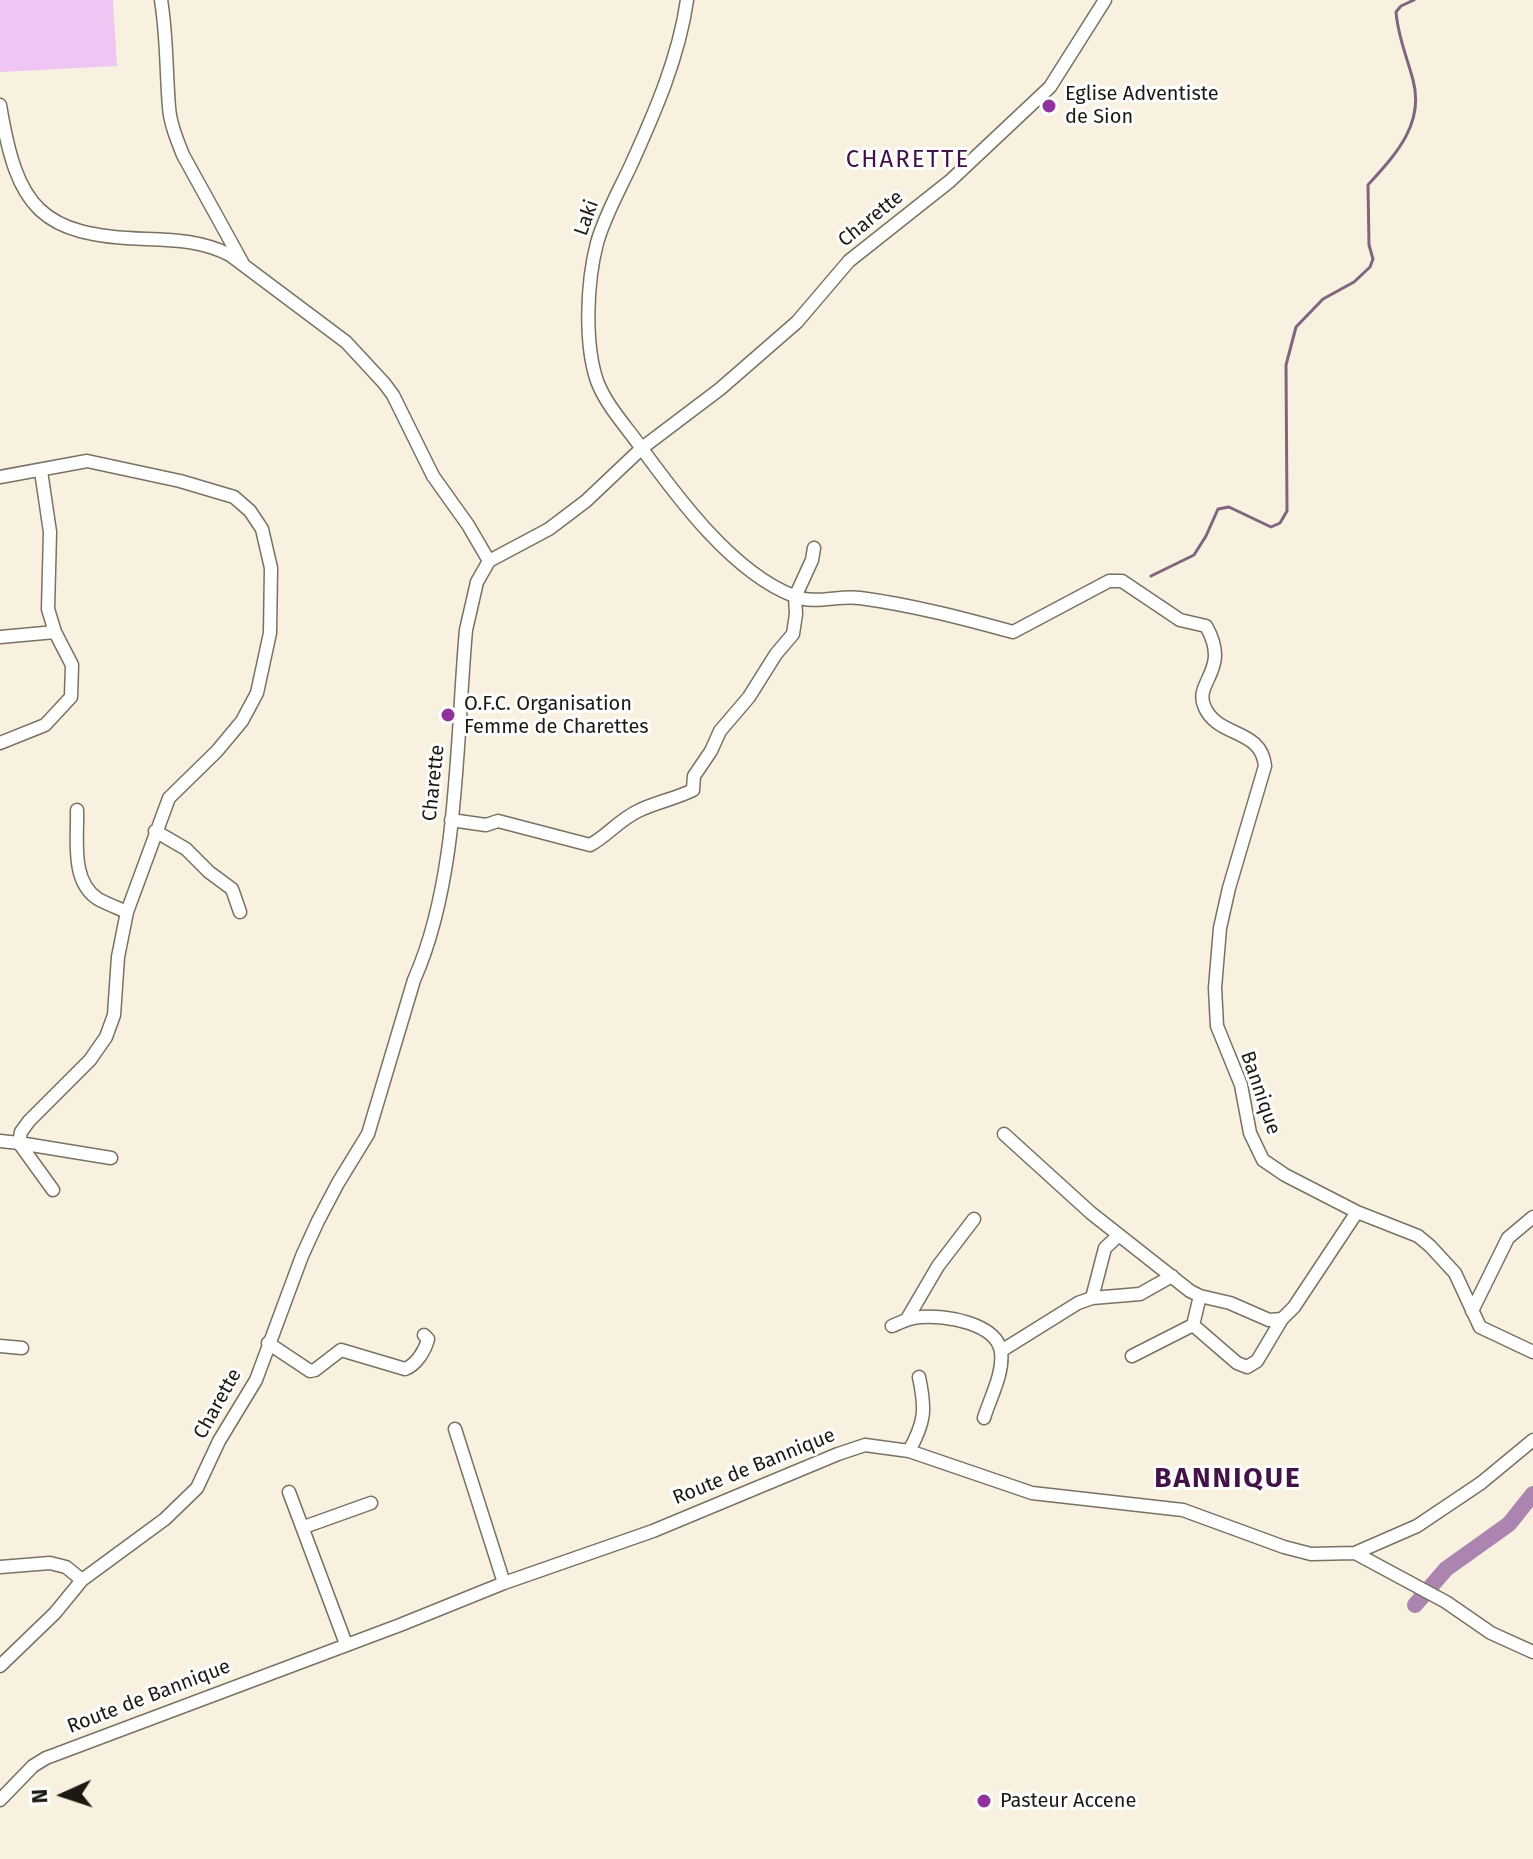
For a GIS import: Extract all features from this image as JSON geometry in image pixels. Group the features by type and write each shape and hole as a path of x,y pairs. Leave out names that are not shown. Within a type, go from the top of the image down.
{"street":[{"path":"161,0 169,73 169,109 177,138 183,155 243,264"},
{"name":"Laki","path":"687,0 683,29 670,73 597,243 589,319 597,380 611,407 656,471 700,525 751,571 795,597"},
{"name":"Charette","path":"0,1666 55,1613 82,1580 165,1519 197,1488 219,1441 256,1380 318,1221 368,1134 435,919 451,820 466,630 477,582 489,561 549,529 586,501 642,448 720,389 797,322 849,261 950,181 1050,87 1105,0"},
{"path":"0,105 9,152 21,183 36,207 56,223 104,238 184,240 223,251 346,342 393,395 433,476 489,561"},
{"path":"0,471 87,455 117,460 124,471"},
{"path":"0,477 87,461 180,481 234,497 250,511 262,529 271,568 270,633 257,693 242,721 217,751 169,798 127,912 118,957 114,1015 106,1037 90,1060 21,1132 19,1143 53,1190"},
{"path":"0,743 45,725 71,697 72,665 55,632 48,609 50,532 41,471"},
{"path":"451,820 486,825 498,821 590,845 600,840 612,826 636,812 693,790 694,776 720,731 749,697 776,654 793,634 795,597 815,553 814,548"},
{"name":"Bannique","path":"795,597 818,600 856,597 940,612 1013,632 1109,581 1122,581 1180,620 1206,626 1215,642 1216,665 1201,699 1206,712 1216,722 1258,744 1265,766 1229,888 1220,928 1215,988 1217,1026 1241,1085 1250,1133 1263,1160 1285,1175 1357,1212 1418,1236 1455,1273 1480,1327 1533,1352"},
{"path":"0,637 55,632"},
{"path":"77,810 79,867 85,887 97,898 127,912"},
{"path":"155,831 186,849 232,889 240,912"},
{"path":"1004,1134 1119,1235 1200,1296 1230,1303 1269,1320 1282,1319"},
{"path":"0,1141 111,1158"},
{"path":"1193,1325 1237,1363 1247,1367 1257,1361 1282,1319 1294,1307 1357,1212"},
{"path":"1472,1311 1508,1238 1533,1217"},
{"path":"907,1319 938,1266 974,1219"},
{"path":"1092,1298 1105,1248 1119,1235"},
{"path":"1001,1351 1092,1298 1140,1294 1172,1276"},
{"path":"1132,1356 1193,1325 1200,1296"},
{"path":"892,1326 907,1319 923,1317 968,1323 984,1329 996,1339 1001,1351 1000,1369 984,1418"},
{"path":"268,1343 310,1371 341,1350 405,1369 417,1361 427,1344 428,1339 424,1335"},
{"path":"0,1346 22,1348"},
{"path":"909,1451 923,1426 925,1412 920,1381"},
{"path":"455,1429 504,1583"},
{"name":"Route de Bannique","path":"0,1800 33,1766 46,1758 504,1583 653,1531 865,1445 909,1451 1032,1493 1183,1510 1311,1554 1355,1553 1417,1526 1481,1483 1533,1440"},
{"path":"289,1492 346,1644"},
{"path":"304,1527 371,1503"},
{"path":"1355,1553 1446,1602 1491,1633 1533,1652"},
{"path":"0,1567 50,1563 66,1567 82,1580"}],"shaded area":[{"path":"0,0 113,0 117,66 0,72"}],"waterway":[{"path":"1151,576 1194,555 1218,509 1229,507 1271,527 1280,523 1287,511 1286,365 1296,327 1323,299 1354,282 1370,267 1373,259 1369,245 1368,185 1405,138 1415,111 1413,80 1396,12 1414,0"},
{"path":"1415,1605 1446,1569 1509,1524 1533,1494"}],"place":[{"name":"Eglise Adventiste de Sion","path":"1049,106"},
{"name":"O.F.C. Organisation Femme de Charettes","path":"448,715"},
{"name":"Pasteur Accene","path":"984,1801"}],"district":[{"name":"CHARETTE","path":"908,160"},
{"name":"BANNIQUE","path":"1228,1479"}]}
